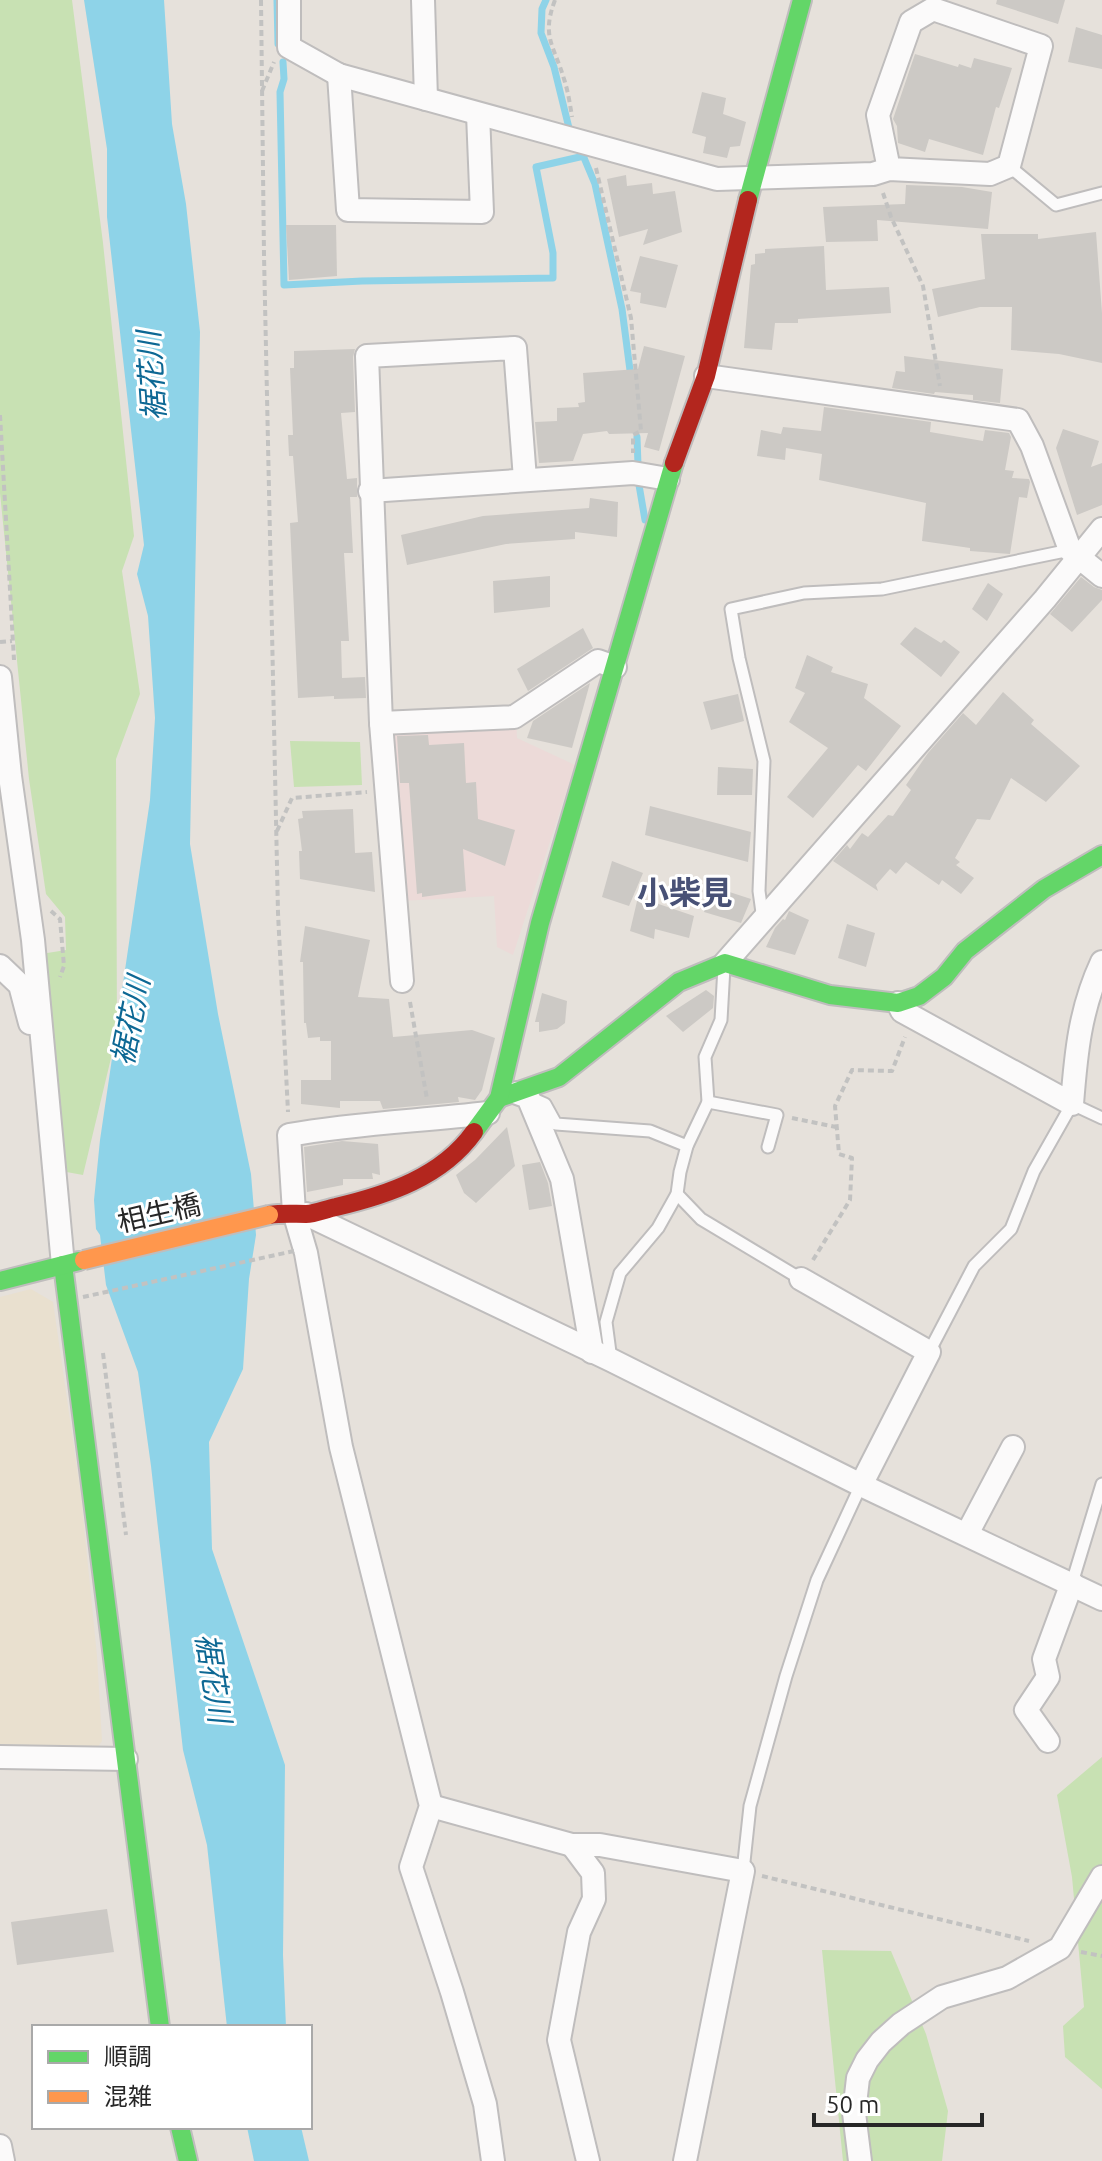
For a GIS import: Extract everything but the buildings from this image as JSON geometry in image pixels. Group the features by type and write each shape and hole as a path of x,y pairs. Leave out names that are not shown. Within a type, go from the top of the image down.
{"street":[{"path":"289,0 289,47 339,75 717,179 884,171 990,174 1009,166 1041,46 933,9 911,22"},
{"path":"423,0 426,99"},
{"path":"602,1356 562,1179 508,1100 540,923 668,479 706,376 754,176 802,0"},
{"path":"884,171 878,115 918,0"},
{"path":"339,75 348,210 482,212 478,114"},
{"path":"402,981 381,723 367,356 515,348 525,479"},
{"path":"706,376 1018,420 1032,446 1073,553 1102,576"},
{"path":"370,491 633,473 668,479"},
{"path":"493,2161 485,2104 411,1867 431,1806 341,1447 306,1253 289,1135 332,1127 429,1121 508,1100 559,1077 679,982 725,963 1045,599 1073,553 1102,529"},
{"path":"381,723 514,717 598,661 615,667"},
{"path":"0,677 5,776 33,940 47,1096 73,1262 126,1759 160,2025"},
{"path":"905,1010 944,977 965,951 1044,889 1102,855"},
{"path":"725,963 830,995 905,1010 1072,1104 1077,1046 1088,993 1102,962"},
{"path":"0,966 20,985 47,1096"},
{"name":"相生橋","path":"0,1281 269,1215 300,1213 375,1198 427,1175 464,1146 508,1100"},
{"path":"300,1213 1102,1599"},
{"path":"801,1279 929,1352 861,1485"},
{"path":"967,1534 1013,1447"},
{"path":"1048,1741 1026,1710 1048,1677 1044,1659 1072,1583"},
{"path":"0,1757 126,1759"},
{"path":"431,1806 572,1845 600,1845 743,1871 685,2161"},
{"path":"572,1845 593,1873 594,1899 579,1932 559,2040 588,2161"},
{"path":"860,2161 854,2113 858,2078 881,2042 901,2024 942,1997 1007,1978 1060,1948 1102,1877"},
{"path":"180,2129 188,2161"},
{"path":"0,2146 3,2161"}],"lane":[{"path":"1009,166 1056,205 1102,193"},
{"path":"763,922 759,891 764,761 739,658 731,609 804,593 882,589 1073,553"},
{"path":"602,1356 606,1322 620,1273 658,1228 677,1194 687,1146 708,1102 705,1057 721,1020 725,963"},
{"path":"508,1100 545,1104 556,1124 650,1131 687,1146"},
{"path":"708,1102 777,1115 768,1147"},
{"path":"929,1352 974,1266 1011,1229 1034,1171 1072,1104 1102,1118"},
{"path":"677,1194 701,1219 801,1279"},
{"path":"1072,1583 1102,1484"},
{"path":"743,1871 750,1806 786,1676 817,1580 861,1485"}],"path":[{"path":"261,0 276,833 289,1135"},
{"path":"555,0 548,18 548,36 583,142 597,171 631,318 641,431 633,435 633,473"},
{"path":"261,96 276,57 289,47"},
{"path":"884,171 891,217 923,286 941,409"},
{"path":"0,642 12,641"},
{"path":"276,833 292,798 385,791"},
{"path":"402,981 408,991 429,1121"},
{"path":"801,1279 850,1200 852,1158 839,1154 835,1106 852,1070 892,1071 905,1010"},
{"path":"777,1115 836,1127"},
{"path":"83,1297 294,1251"},
{"path":"743,1871 1060,1948"}],"shaded area":[{"path":"516,719 517,738 575,765 513,955 497,947 494,896 399,901 391,725"},
{"path":"31,1289 53,1302 81,1496 97,1656 102,1741 97,1748 0,1748 0,1297"}],"green space":[{"path":"0,0 72,0 103,243 134,536 122,571 140,694 116,759 117,1033 83,1175 61,1171 41,954 66,950 65,917 46,894 29,779 0,493"},
{"path":"290,741 360,742 362,785 294,787"},
{"path":"1102,1757 1102,2089 1065,2057 1063,2026 1084,2007 1072,1877 1057,1795"},
{"path":"822,1950 891,1951 926,2034 948,2111 942,2161 843,2161"}],"water":[{"name":"裾花川","path":"84,0 164,0 172,124 186,204 200,332 190,844 218,1014 251,1174 256,1235 249,1279 243,1369 209,1442 212,1549 285,1765 283,1955 286,2025 227,2025 207,1845 183,1750 138,1372 106,1285 100,1235 96,1229 94,1200 100,1140 150,800 155,718 148,616 137,574 144,545 107,217 107,149"},
{"path":"247,2129 301,2129 309,2161 254,2161"}],"waterway":[{"path":"277,0 278,44"},
{"path":"546,0 542,9 541,33 554,67 569,128"},
{"path":"283,62 284,79 280,92 284,285 553,278 553,253 536,167 584,156"},
{"path":"582,153 595,184 622,309 631,378"},
{"path":"637,437 638,465"},
{"path":"639,485 645,520"}],"traffic: fast":[{"path":"748,200 802,0"},
{"path":"474,1132 499,1098 540,923 674,463"},
{"path":"499,1098 559,1077 679,982 725,963 830,995 898,1003 919,996 944,977 965,951 1044,889 1102,855"},
{"path":"0,1281 79,1261"},
{"path":"63,1265 160,2025"},
{"path":"180,2129 188,2161"}],"traffic: jam":[{"path":"674,463 706,376 748,200"},
{"path":"269,1215 313,1213 394,1190 446,1161 474,1132"}],"traffic: slow":[{"path":"84,1260 269,1215"}],"district":[{"name":"小柴見","path":"685,893"}]}
